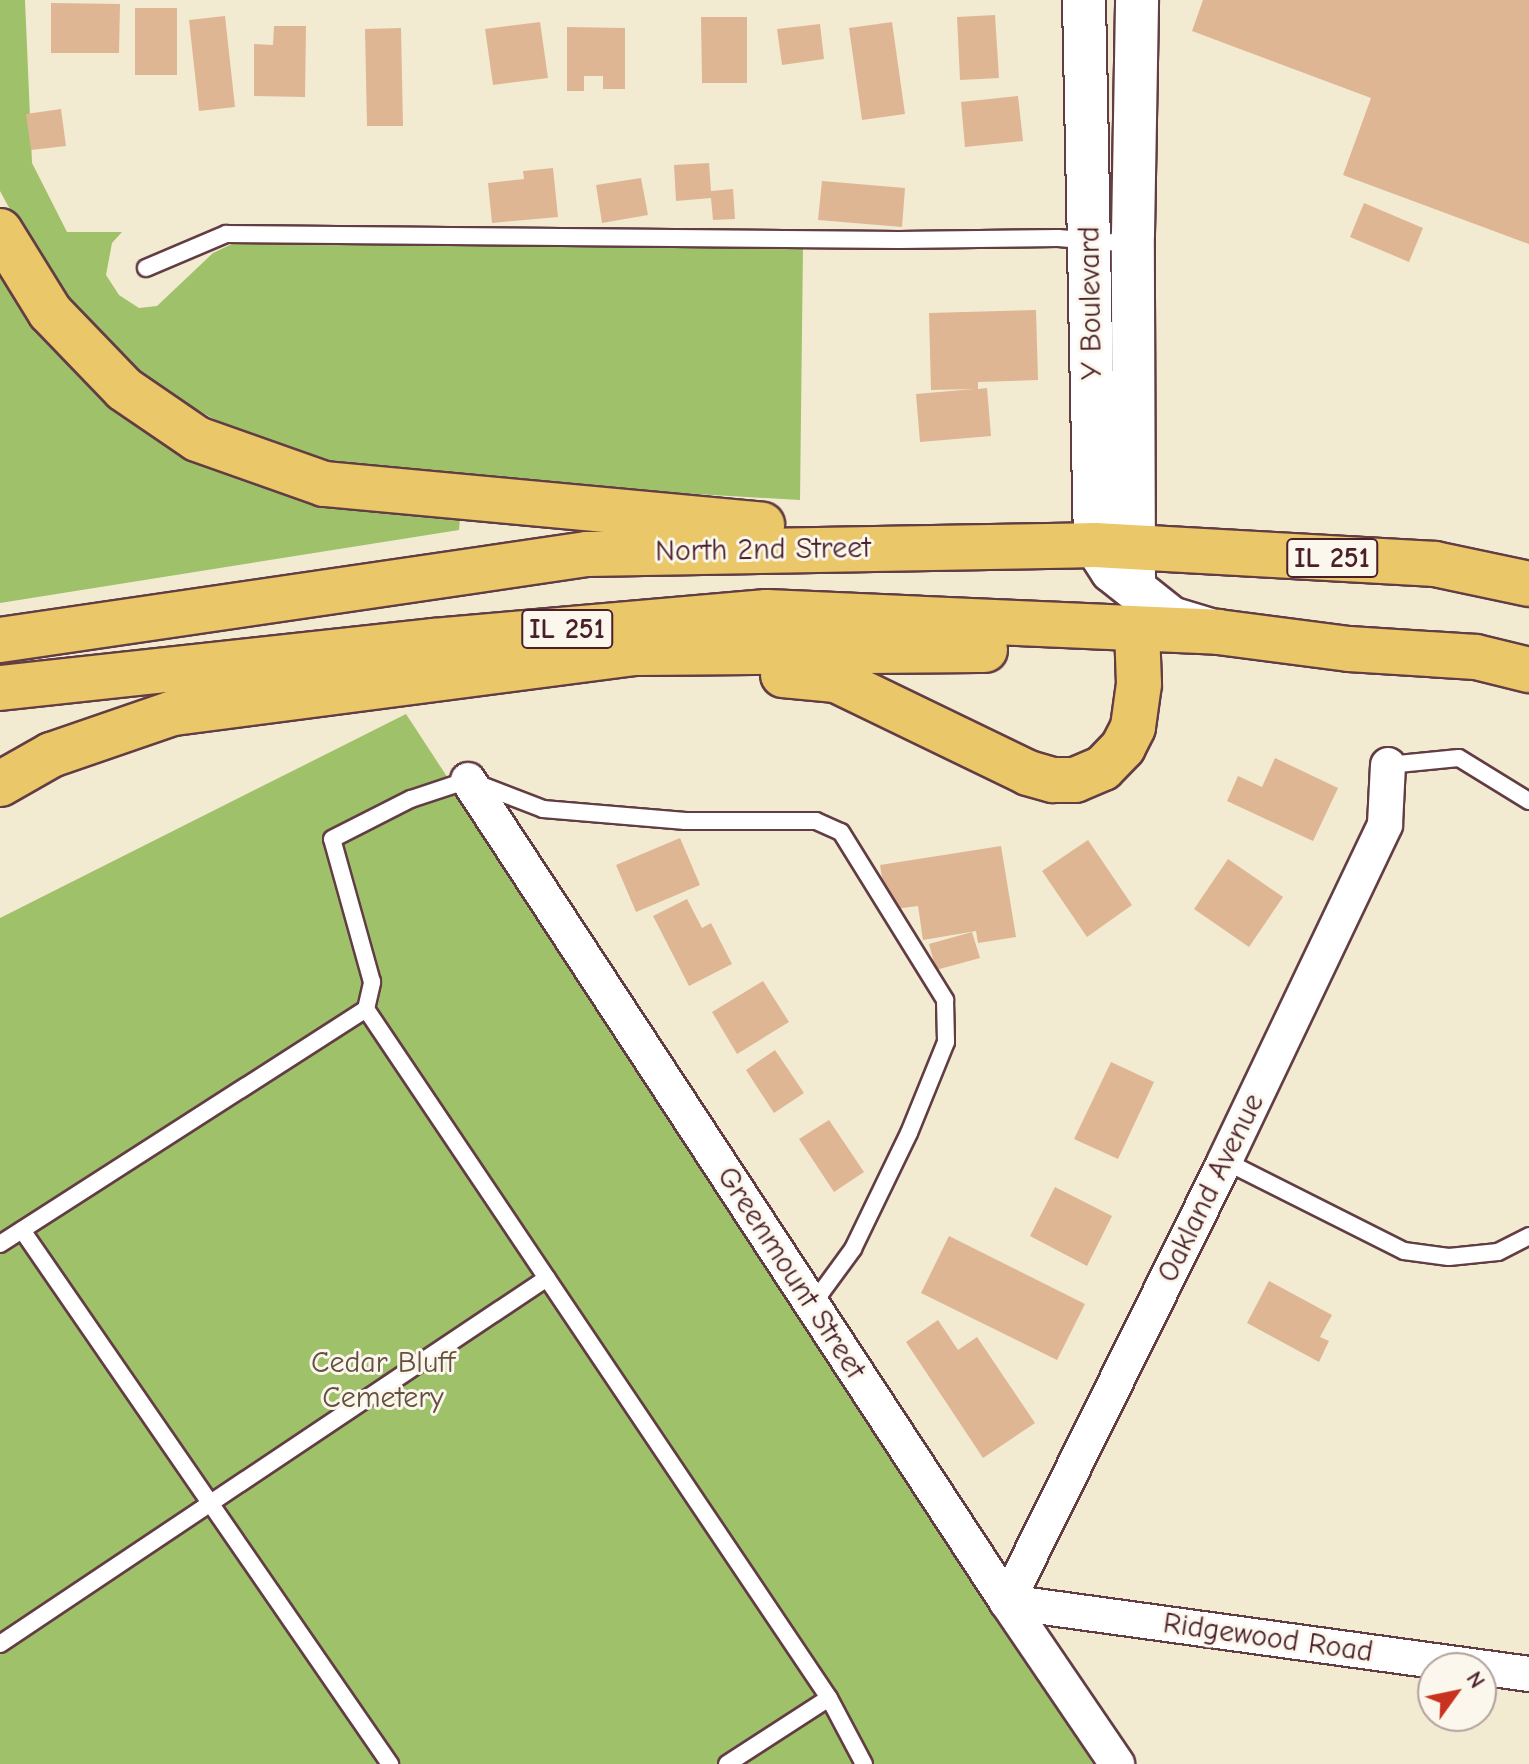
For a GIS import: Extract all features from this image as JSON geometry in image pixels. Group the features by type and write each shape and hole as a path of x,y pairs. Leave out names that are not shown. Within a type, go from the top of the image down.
{"main road":[{"path":"0,231 50,312 124,389 197,439 324,484 588,511 1007,544"},
{"name":"North 2nd Street","path":"0,640 587,554 1007,544 1113,546 1435,564 1529,584"},
{"path":"0,784 51,755 173,713 634,653 1058,649 1136,610 1139,684 1133,727 1123,747 1103,768 1075,780 1053,780 1028,773 836,680 804,675 541,667"},
{"name":"North 2nd Street","path":"0,688 434,641 767,612 1136,610 1218,632 1349,649 1476,657 1529,670"}],"street":[{"name":"Y Boulevard","path":"1084,0 1091,239 1113,546 1136,610"},
{"name":"Y Boulevard","path":"1113,546 1133,244 1137,0"},
{"name":"Oakland Avenue","path":"1007,1602 1225,1161 1385,825 1388,765"},
{"name":"Greenmount Street","path":"468,780 1007,1602 1117,1764"},
{"name":"Ridgewood Road","path":"1007,1602 1529,1674"}],"lane":[{"path":"146,268 226,234 1091,239 1133,244"},
{"path":"1388,765 1459,758 1529,801"},
{"path":"0,1244 366,1009 372,982 332,839 411,799 468,780 543,809 685,821 816,821 841,832 945,1000 946,1042 909,1133 853,1249 812,1305"},
{"path":"366,1009 829,1698 864,1764"},
{"path":"1225,1161 1404,1251 1449,1257 1498,1252 1529,1236"},
{"path":"22,1230 390,1764"},
{"path":"0,1644 547,1278"},
{"path":"727,1764 829,1698"}],"green space":[{"path":"0,0 25,0 32,163 67,232 122,232 112,243 106,275 119,295 139,308 157,306 213,253 236,242 803,246 800,500 416,478 337,466 268,444 210,417 155,384 67,302 34,254 0,191"},
{"path":"0,273 60,351 130,412 460,518 459,530 0,603"},
{"name":"Cedar Bluff Cemetery","path":"406,714 1093,1764 0,1764 0,918"}],"building":[{"path":"1203,0 1529,0 1529,244 1343,175 1371,98 1192,31"},
{"path":"51,3 120,4 119,53 51,53"},
{"path":"135,8 177,8 177,75 135,75"},
{"path":"995,15 999,78 960,80 957,17"},
{"path":"225,16 235,107 199,111 189,20"},
{"path":"701,17 747,17 747,83 702,83"},
{"path":"540,22 548,78 493,85 485,29"},
{"path":"892,22 905,114 862,120 849,28"},
{"path":"820,24 824,59 782,65 777,29"},
{"path":"274,26 306,26 305,97 254,96 254,44 273,45"},
{"path":"567,27 625,28 625,89 603,89 603,76 584,76 584,91 567,91"},
{"path":"401,28 403,126 367,126 365,29"},
{"path":"1018,96 1023,141 965,147 961,102"},
{"path":"61,109 66,146 31,150 26,114"},
{"path":"709,163 711,191 733,189 735,219 713,220 711,198 676,201 674,165"},
{"path":"553,168 558,217 492,223 488,183 524,179 523,171"},
{"path":"641,178 648,215 602,223 596,185"},
{"path":"822,181 905,188 902,227 818,220"},
{"path":"1364,203 1423,228 1409,262 1350,237"},
{"path":"1036,310 1038,380 978,382 978,389 987,388 991,436 920,442 916,394 974,389 931,390 929,313"},
{"path":"1275,758 1338,788 1313,841 1227,801 1238,776 1262,787"},
{"path":"680,838 700,885 636,912 616,865"},
{"path":"1088,840 1132,905 1087,937 1042,871"},
{"path":"1001,846 1016,937 978,943 976,931 923,940 918,906 887,910 880,865"},
{"path":"1228,859 1283,897 1249,947 1194,909"},
{"path":"687,899 702,928 711,923 732,964 689,986 653,916"},
{"path":"972,932 980,958 936,970 929,944"},
{"path":"763,981 789,1022 737,1054 712,1012"},
{"path":"775,1050 804,1093 774,1113 746,1070"},
{"path":"1111,1062 1154,1082 1118,1159 1074,1139"},
{"path":"829,1120 864,1172 834,1192 799,1139"},
{"path":"1055,1187 1112,1216 1087,1266 1030,1236"},
{"path":"949,1236 1085,1304 1057,1360 921,1293"},
{"path":"1269,1281 1332,1315 1320,1337 1329,1341 1319,1362 1247,1323"},
{"path":"938,1320 958,1350 977,1337 1035,1423 983,1458 906,1342"}]}
